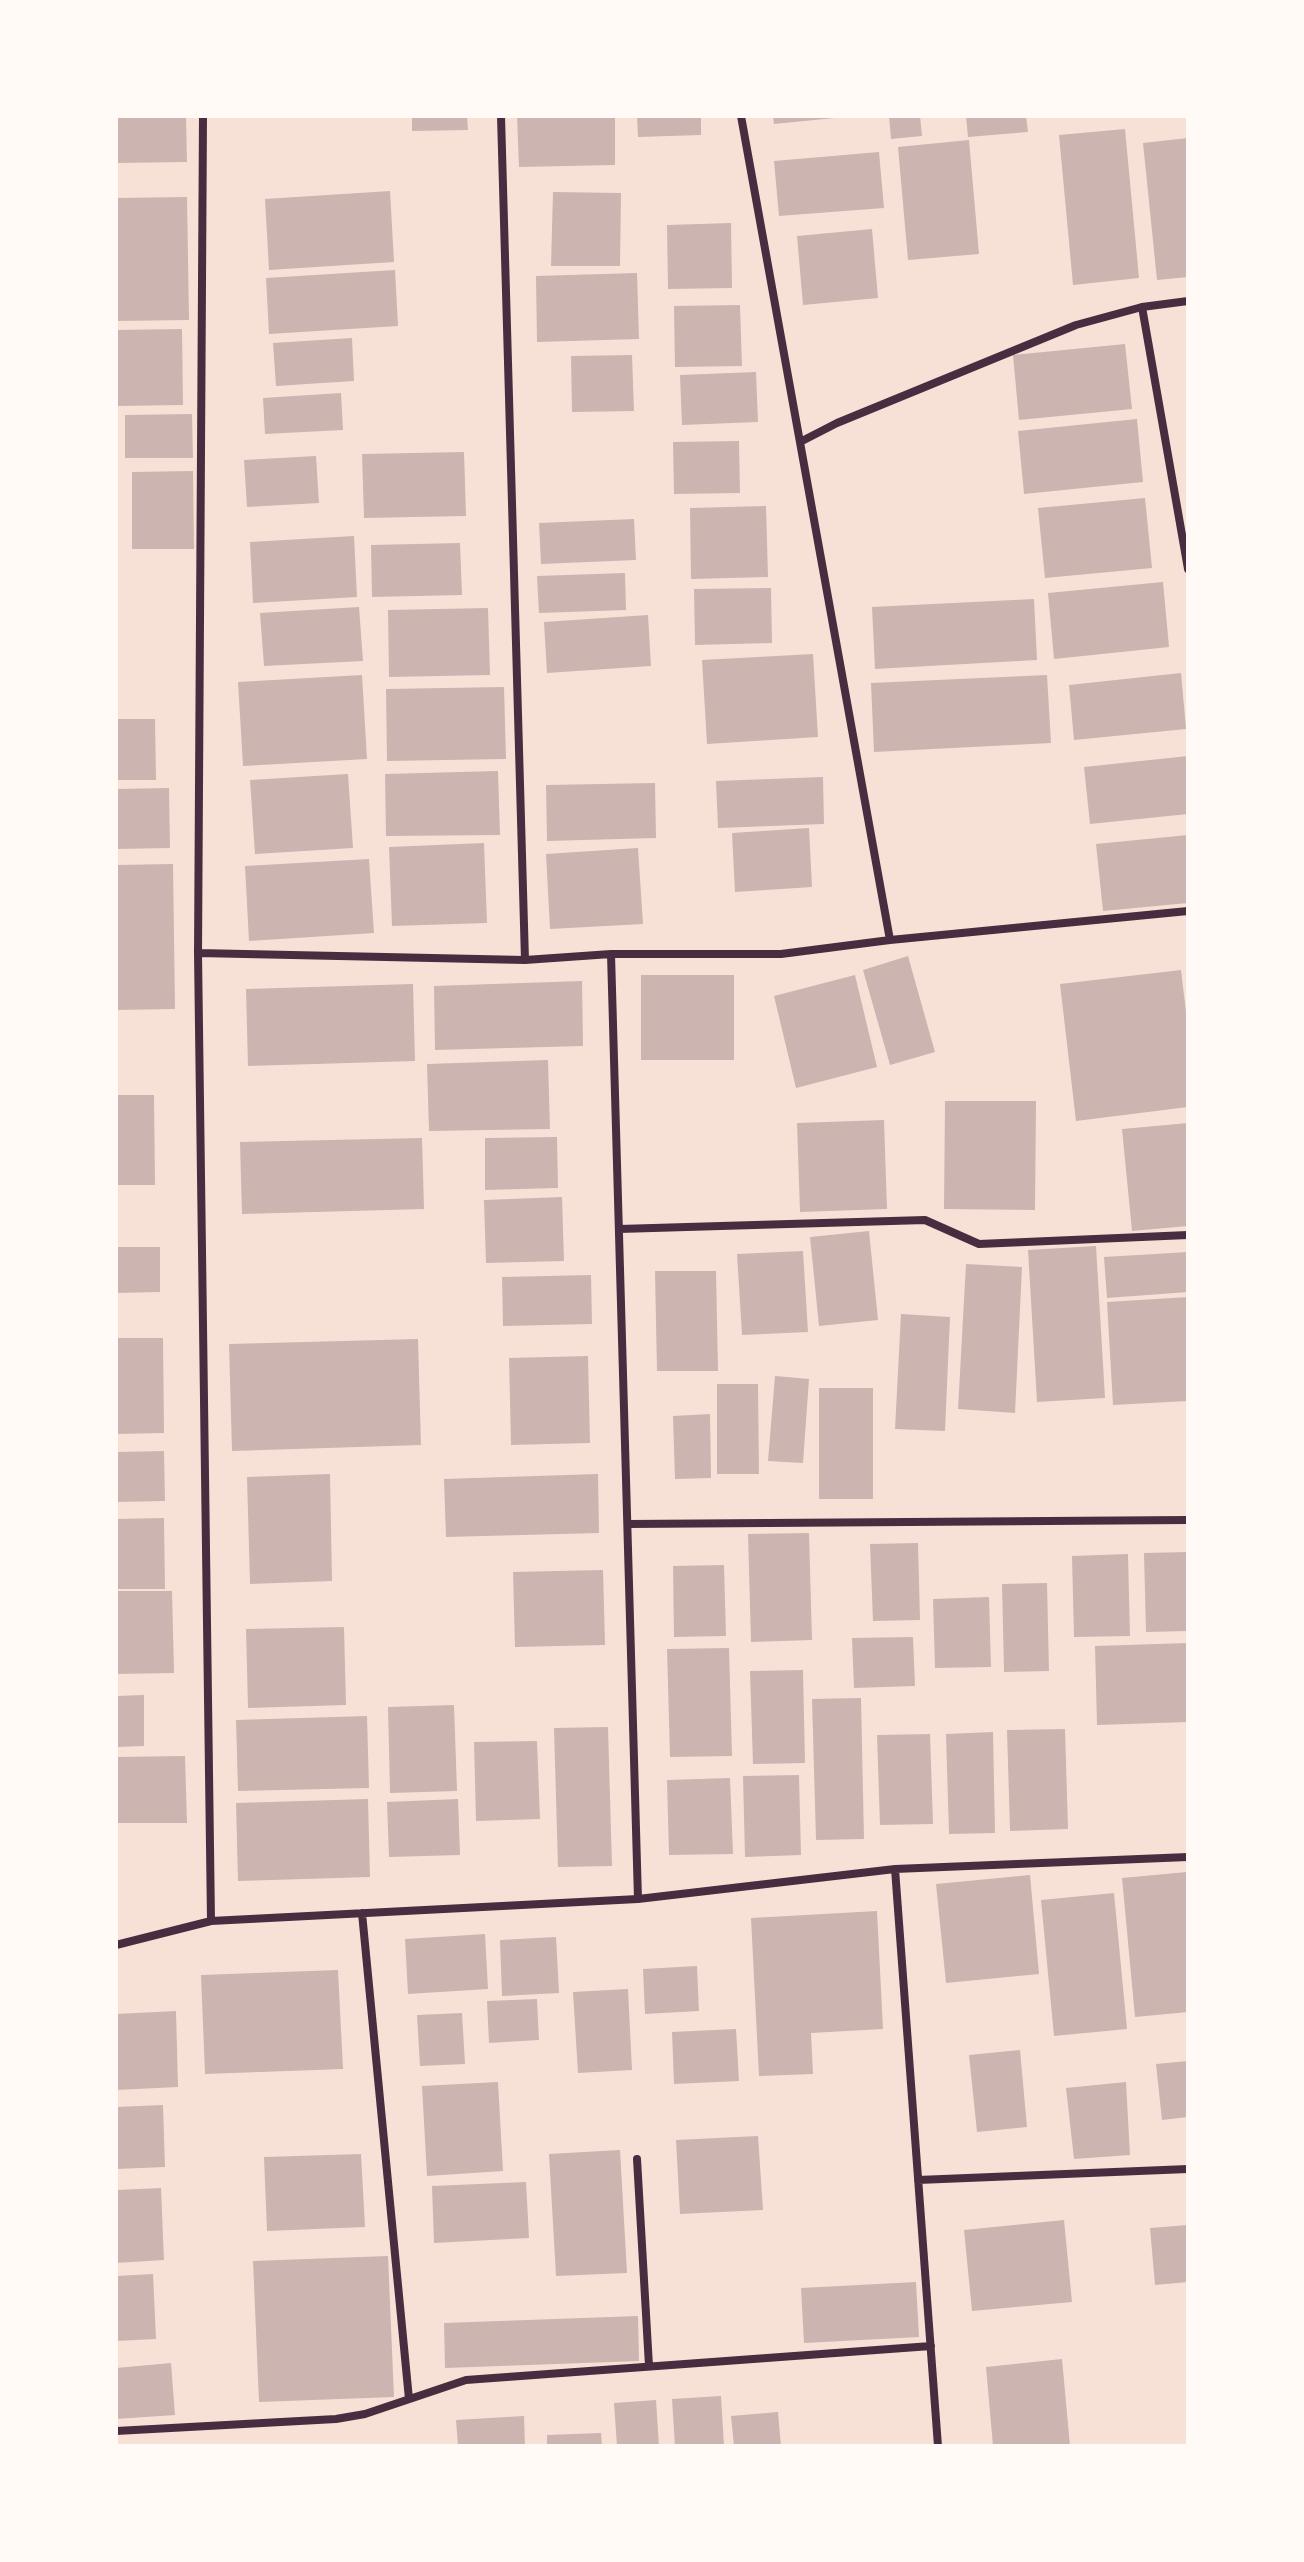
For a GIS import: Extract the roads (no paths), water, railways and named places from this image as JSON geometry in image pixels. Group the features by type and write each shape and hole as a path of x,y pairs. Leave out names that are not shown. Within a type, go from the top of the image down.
{"street":[{"path":"203,116 198,953 211,1921"},
{"path":"501,116 525,960"},
{"path":"741,116 890,940"},
{"path":"800,442 837,423 1076,325 1142,307 1188,301"},
{"path":"1142,307 1185,533 1188,569"},
{"path":"198,953 525,960 611,954 781,954 890,940 1188,911"},
{"path":"611,954 638,1899"},
{"path":"619,1229 925,1220 979,1244 1188,1235"},
{"path":"628,1524 1188,1520"},
{"path":"116,1945 211,1921 638,1899 895,1869 1188,1857"},
{"path":"895,1869 938,2446"},
{"path":"362,1913 409,2399"},
{"path":"637,2159 649,2366"},
{"path":"918,2180 1188,2169"},
{"path":"116,2431 336,2419 365,2414 466,2380 931,2346"}]}
